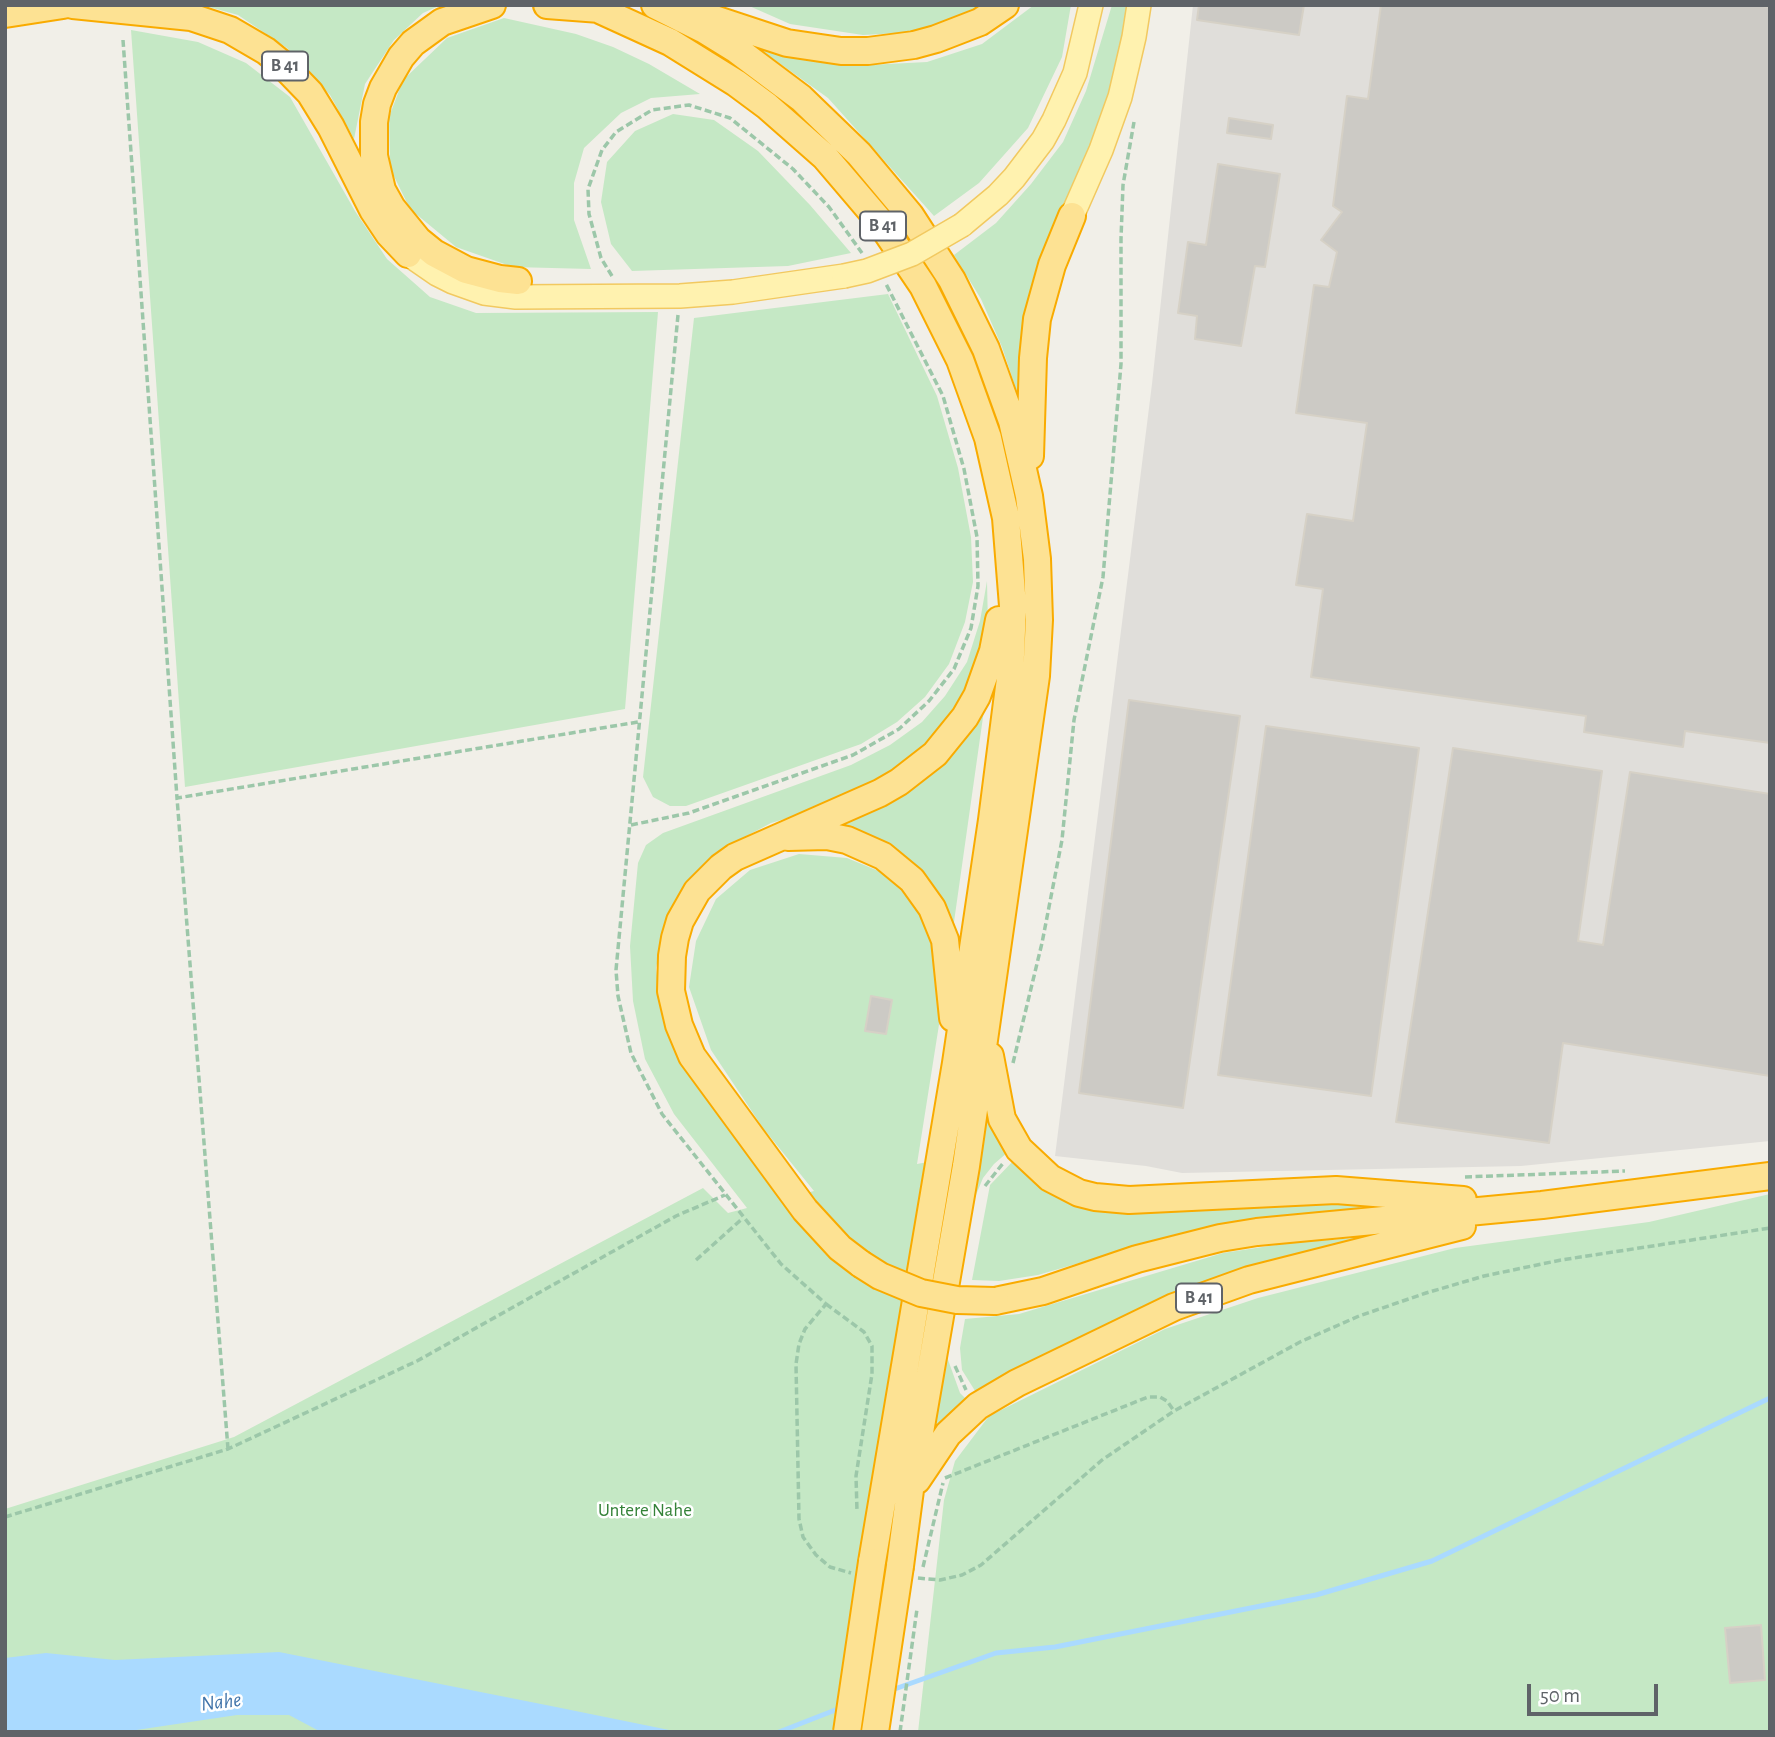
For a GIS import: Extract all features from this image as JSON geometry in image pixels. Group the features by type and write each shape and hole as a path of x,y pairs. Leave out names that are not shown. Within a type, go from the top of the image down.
{"highway":[{"path":"5,14 63,5"},
{"name":"B 41","path":"73,5 191,16 230,30 266,51 310,93 331,127 373,210 389,234 408,254"},
{"name":"B 41","path":"492,5 442,22 413,43 401,57 377,104 374,156 387,199 404,225 418,240 434,253 466,270 518,281"},
{"name":"B 41","path":"547,5 594,7 670,42 725,75 767,106 825,158 877,218 930,298 975,398 998,478 1010,559 1013,606 1010,679 956,1063 863,1567 848,1732"},
{"name":"B 41","path":"655,5 703,29 801,99 859,154 910,215 952,280 986,349 1012,421 1030,496 1037,559 1039,620 1036,676 966,1166 911,1490 913,1571 876,1732"},
{"path":"670,5 787,43 841,51 868,51 936,39 979,22 1005,5"},
{"path":"1030,496 1031,400 1037,319 1052,265 1072,216"},
{"path":"1010,559 993,651 986,674 965,717 951,737 935,754 880,793 750,849 728,862 697,891 680,921 671,964 674,1009 692,1056 820,1228 861,1264 880,1276 921,1293 957,1300 995,1301 1043,1291 1138,1259 1220,1238 1257,1232 1542,1205 1770,1176"},
{"path":"750,849 788,837 827,836 847,840 883,856 912,880 932,908 945,940 956,1063"},
{"name":"B 41","path":"986,1030 998,1103 1009,1133 1019,1149 1038,1169 1079,1193 1129,1199 1336,1190 1542,1205"},
{"name":"B 41","path":"911,1490 948,1434 978,1406 1017,1383 1174,1307 1249,1280 1542,1205"}],"main road":[{"name":"B 41","path":"408,254 453,282 492,294 554,298 680,296 733,292 867,271 912,254 962,225 990,203 1014,178 1055,120 1075,73 1091,5"},
{"path":"1072,216 1101,150 1120,97 1139,5"},
{"name":"B 41","path":"518,281 554,284 791,284"}],"path":[{"path":"123,40 177,798 228,1449"},
{"path":"616,282 601,258 589,214 588,188 601,150 616,132 652,110 689,105 730,118 793,169 829,207 866,258"},
{"path":"1011,1074 1042,943 1062,840 1074,720 1103,577 1121,364 1123,186 1136,111"},
{"path":"631,825 689,813 853,755 900,729 929,701 954,669 971,628 978,586 976,537 964,469 943,396 881,278"},
{"path":"680,296 616,970 624,1026 636,1063 662,1114 781,1264 826,1304 864,1332 872,1346 872,1374 856,1476 858,1518"},
{"path":"177,798 638,722"},
{"path":"5,1517 228,1449 417,1361 676,1216 725,1195"},
{"path":"696,1260 743,1218"},
{"path":"913,1571 940,1580 962,1575 981,1564 1102,1461 1174,1411 1300,1342 1359,1316 1484,1276 1561,1260 1770,1228"},
{"path":"826,1304 805,1329 796,1364 799,1519 803,1538 830,1567 842,1572 863,1567"},
{"path":"913,1571 943,1479 1149,1397 1160,1397 1167,1401 1174,1411"},
{"path":"913,1571 921,1583"},
{"path":"900,1732 919,1597"}],"shaded area":[{"path":"1193,5 1770,5 1770,1141 1521,1166 1182,1173 1146,1166 1055,1156 1152,384"}],"green space":[{"path":"202,5 441,5 423,13 394,40 365,84 354,139 330,95 287,48 238,15"},
{"path":"747,5 984,5 971,15 918,32 863,35 790,24"},
{"path":"1034,5 1071,5 1062,57 1028,128 979,183 934,216 828,98 750,42 807,59 868,65 927,62 982,44"},
{"path":"1112,5 1127,5 1114,85 1021,404 1002,347 981,299 954,255 996,223 1031,184 1063,142 1086,91"},
{"path":"504,18 576,34 613,47 649,64 700,94 651,98 621,113 584,148 574,183 574,220 591,269 513,267 456,247 410,209 390,168 389,117 403,80 447,38"},
{"path":"131,30 198,42 246,63 290,97 355,211 387,259 430,297 476,313 658,312 625,709 185,787"},
{"path":"673,114 714,120 758,151 851,253 788,266 632,271 611,244 601,202 607,162 635,131"},
{"path":"888,294 937,396 958,468 971,537 973,582 965,622 949,664 925,697 897,722 861,744 686,806 670,806 653,797 643,777 694,318"},
{"name":"Untere Nahe","path":"987,581 988,626 977,672 953,721 919,757 877,785 822,808 771,823 722,849 691,878 667,917 656,968 662,1015 687,1069 780,1200 814,1191 763,1128 711,1050 689,987 696,941 716,899 750,870 799,854 847,858 886,874 918,905 937,946 941,1012 917,1164 928,1162 838,1732 5,1732 5,1509 234,1437 703,1188 728,1213 747,1208 674,1114 645,1059 633,1001 630,946 638,863 646,845 663,833 851,765 890,745 922,722 945,696 967,662 980,621"},
{"path":"985,703 952,936 941,905 817,826"},
{"path":"988,1095 1008,1152 983,1178 976,1195"},
{"path":"1015,1159 1054,1191 1340,1199 1430,1207 1263,1220 1183,1233 1038,1275 999,1281 972,1280 990,1185"},
{"path":"1770,1194 1770,1732 918,1732 944,1500 955,1461 989,1416 1165,1329 1258,1298 1455,1248 1649,1222"},
{"path":"1407,1234 977,1394 962,1370 960,1348 965,1319 1019,1314 1223,1253 1289,1243"},
{"path":"947,1357 960,1393 968,1401 929,1452"}],"water":[{"name":"Nahe","path":"279,1652 679,1732 321,1732 289,1715 237,1715 123,1732 5,1732 5,1658 46,1653 115,1660"}],"building":[{"path":"1199,5 1304,5 1299,35 1197,20"},
{"path":"1381,5 1770,7 1770,743 1685,731 1683,747 1584,732 1586,716 1311,677 1323,589 1296,585 1307,514 1353,521 1367,423 1296,413 1314,285 1329,287 1337,252 1321,240 1342,212 1333,206 1347,96 1368,99"},
{"path":"1229,118 1273,125 1271,139 1227,133"},
{"path":"1218,164 1280,174 1265,267 1255,266 1241,346 1195,339 1197,316 1178,313 1188,242 1206,245"},
{"path":"1129,700 1240,716 1183,1108 1079,1093"},
{"path":"1266,726 1419,748 1371,1096 1218,1075"},
{"path":"1453,748 1602,771 1578,941 1603,945 1630,772 1770,794 1770,1076 1563,1043 1549,1143 1396,1122"},
{"path":"871,996 892,1000 886,1034 865,1031"},
{"path":"1761,1625 1765,1680 1730,1683 1725,1628"}],"waterway":[{"path":"889,1691 996,1653 1055,1647 1316,1595 1432,1561 1770,1398"},
{"path":"779,1732 843,1707"}]}
